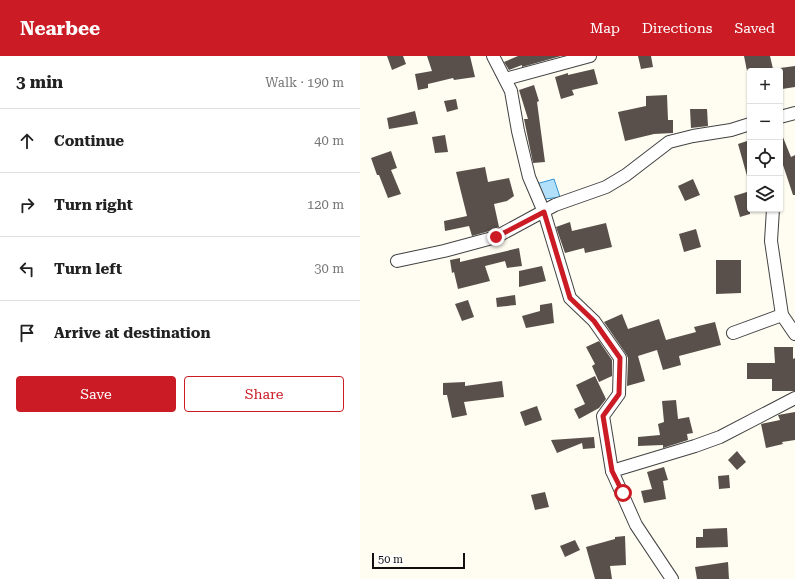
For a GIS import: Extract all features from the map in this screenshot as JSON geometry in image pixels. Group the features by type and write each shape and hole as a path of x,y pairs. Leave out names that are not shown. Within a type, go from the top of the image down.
{"street":[{"path":"493,56 511,91 529,177 544,212 570,298 594,321 620,358 619,394 603,416 612,471 636,525 672,579"},
{"path":"504,79 590,56"},
{"path":"783,116 795,113"},
{"path":"397,261 444,251 496,237 555,205 606,188 669,142 693,136 731,130 747,125"},
{"path":"773,212 771,241 782,315 795,334"},
{"path":"733,333 782,315"},
{"path":"612,471 720,437 795,398"}],"water":[{"path":"554,179 560,197 545,199 536,184"}],"building":[{"path":"387,56 403,56 406,64 392,70"},
{"path":"427,56 470,56 475,77 454,80 453,78 428,84 428,88 418,90 415,74 432,71"},
{"path":"518,56 561,56 522,67 522,65 509,70 504,62"},
{"path":"638,56 651,56 653,67 641,69"},
{"path":"744,56 770,56 773,68 747,68 747,71"},
{"path":"795,66 795,87 783,89 783,68 780,68"},
{"path":"594,69 598,84 572,90 574,95 561,99 555,77 568,73 568,75"},
{"path":"534,85 539,101 537,102 545,162 533,163 524,119 528,119 519,90"},
{"path":"667,95 668,120 673,120 673,133 654,134 625,141 618,112 646,106 646,96"},
{"path":"456,99 458,109 447,112 444,101"},
{"path":"690,109 707,109 708,126 691,128"},
{"path":"415,111 418,124 389,129 387,118"},
{"path":"445,135 448,152 435,153 432,137"},
{"path":"783,137 791,157 795,155 795,195 793,195 783,165"},
{"path":"747,141 747,176 738,144"},
{"path":"391,151 397,168 391,170 401,194 388,198 371,158"},
{"path":"485,167 488,182 509,178 514,196 507,201 494,204 499,227 472,236 469,226 445,231 444,221 467,216 456,172"},
{"path":"693,179 700,195 685,201 678,186"},
{"path":"747,192 747,212 750,212 750,214 740,217 734,196"},
{"path":"570,222 572,231 606,223 612,247 585,253 584,248 565,253 556,227"},
{"path":"696,229 701,247 684,252 679,234"},
{"path":"519,248 522,266 507,268 505,261 485,266 490,281 458,289 454,272 452,273 450,260 460,258 460,262"},
{"path":"716,260 741,260 741,293 716,294"},
{"path":"542,266 546,281 519,287 519,271"},
{"path":"515,295 516,305 497,307 496,298"},
{"path":"468,300 474,317 462,321 455,304"},
{"path":"552,303 554,323 526,328 522,316 540,311 540,305"},
{"path":"622,314 628,329 659,319 666,340 696,332 694,327 715,322 721,345 679,356 681,365 663,370 657,350 638,356 645,381 627,386 628,358 604,322"},
{"path":"599,341 612,360 612,376 599,382 592,366 595,364 586,347"},
{"path":"774,347 793,347 793,359 795,358 795,391 772,391 772,379 747,379 747,363 775,363"},
{"path":"595,376 606,399 599,408 579,419 574,409 585,404 576,385"},
{"path":"502,381 504,397 464,402 467,415 452,418 447,395 443,395 443,383 465,382 465,386"},
{"path":"676,400 678,419 689,417 693,433 687,434 688,440 663,448 663,445 638,446 638,437 660,435 658,424 664,422 662,401"},
{"path":"537,406 542,420 525,426 520,412"},
{"path":"795,412 795,440 782,442 783,444 766,448 761,424 780,420 778,415"},
{"path":"594,437 595,448 583,449 582,443 557,453 551,440"},
{"path":"737,451 746,462 737,470 728,460"},
{"path":"664,467 668,480 663,481 666,499 644,503 641,491 652,489 647,472"},
{"path":"729,475 730,488 719,489 718,476"},
{"path":"545,492 549,507 535,510 531,495"},
{"path":"727,528 728,547 696,548 696,537 703,537 703,529"},
{"path":"625,536 626,565 610,566 612,579 595,579 586,547 615,539 615,537"},
{"path":"575,540 580,550 565,557 560,546"},
{"path":"728,562 729,579 697,579 695,567"}],"route":[{"path":"496,237 544,212 570,298 594,321 620,358 619,394 603,416 612,471 623,493"}]}
